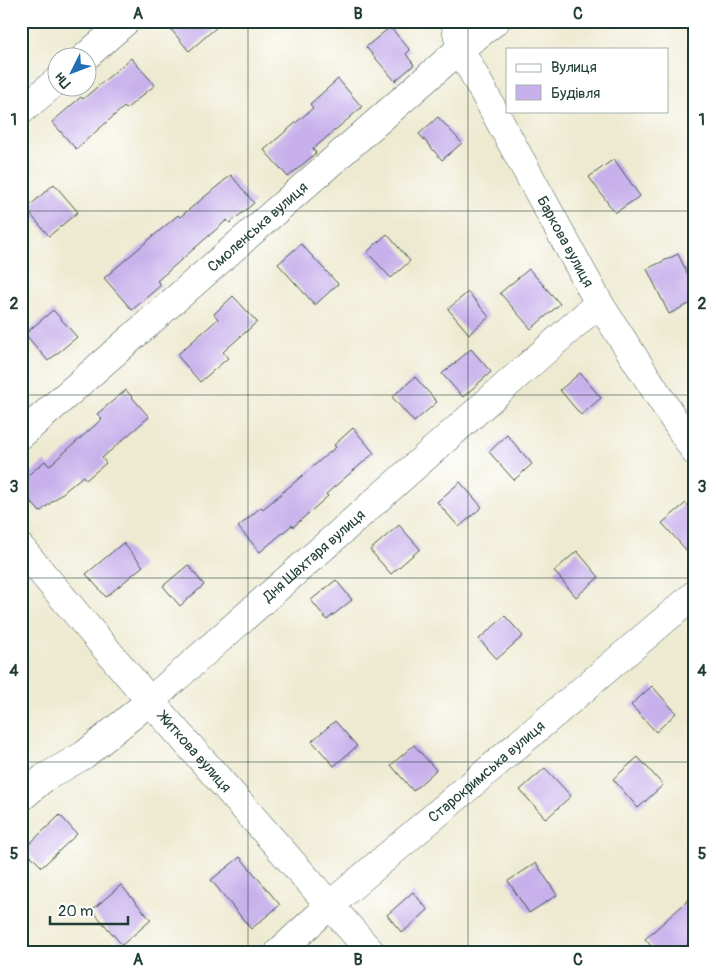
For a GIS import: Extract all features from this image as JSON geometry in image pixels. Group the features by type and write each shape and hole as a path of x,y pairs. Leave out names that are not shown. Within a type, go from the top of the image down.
{"street":[{"path":"95,48 126,21"},
{"name":"Баркова вулиця","path":"455,21 460,50 599,303 695,452"},
{"name":"Смоленська вулиця","path":"21,435 460,50 496,21"},
{"path":"21,111 48,88"},
{"name":"Дня Шахтаря вулиця","path":"21,798 44,778 84,755 150,701 599,303"},
{"name":"Житкова вулиця","path":"21,548 150,701 371,952"},
{"name":"Старокримська вулиця","path":"279,952 330,905 695,594"}],"building":[{"path":"164,21 224,21 189,51"},
{"path":"390,27 410,50 406,54 414,65 395,81 366,47"},
{"path":"131,58 155,85 126,109 124,107 76,149 52,122 80,98 98,98 98,86"},
{"path":"338,79 362,107 313,149 316,153 288,177 264,150 313,108 310,104"},
{"path":"438,117 462,143 442,160 419,134"},
{"path":"614,159 640,196 615,213 589,177"},
{"path":"231,175 254,203 230,223 227,220 157,281 161,285 132,310 104,278 178,215 180,217"},
{"path":"54,184 78,212 49,236 26,209"},
{"path":"387,234 410,261 391,278 367,252"},
{"path":"301,244 338,284 315,305 278,264"},
{"path":"678,254 695,289 695,301 669,314 647,269"},
{"path":"529,269 560,304 531,329 500,293"},
{"path":"468,292 489,317 469,334 448,309"},
{"path":"233,296 257,322 223,352 228,358 200,382 177,355 218,319 214,314"},
{"path":"53,310 77,337 48,361 25,334"},
{"path":"471,349 491,372 463,397 442,374"},
{"path":"580,373 601,398 581,415 560,390"},
{"path":"415,377 437,402 414,422 392,397"},
{"path":"126,390 149,417 102,458 106,463 86,480 83,476 40,512 21,490 21,481 45,461 49,466 102,419 97,414"},
{"path":"353,428 374,453 326,494 328,496 293,527 292,525 260,552 238,527 261,507 263,509 336,447 334,445"},
{"path":"507,435 532,464 514,480 489,452"},
{"path":"460,482 482,507 459,527 437,502"},
{"path":"686,503 695,514 695,560 662,523"},
{"path":"399,525 420,549 391,574 370,550"},
{"path":"123,543 143,566 106,597 86,574"},
{"path":"577,551 599,577 576,597 554,571"},
{"path":"188,565 204,585 180,606 163,586"},
{"path":"336,580 352,600 327,620 311,600"},
{"path":"505,616 523,636 497,659 479,639"},
{"path":"652,686 676,713 656,732 631,705"},
{"path":"335,721 357,746 334,766 312,741"},
{"path":"414,745 436,770 413,791 391,765"},
{"path":"638,757 663,785 638,808 613,779"},
{"path":"545,768 571,796 546,819 520,790"},
{"path":"60,815 77,834 42,867 24,849"},
{"path":"240,857 280,905 251,929 211,880"},
{"path":"536,863 557,895 529,913 508,881"},
{"path":"121,885 151,920 122,945 92,910"},
{"path":"413,892 428,910 402,933 387,915"},
{"path":"695,894 695,938 679,952 656,952 645,939"}]}
